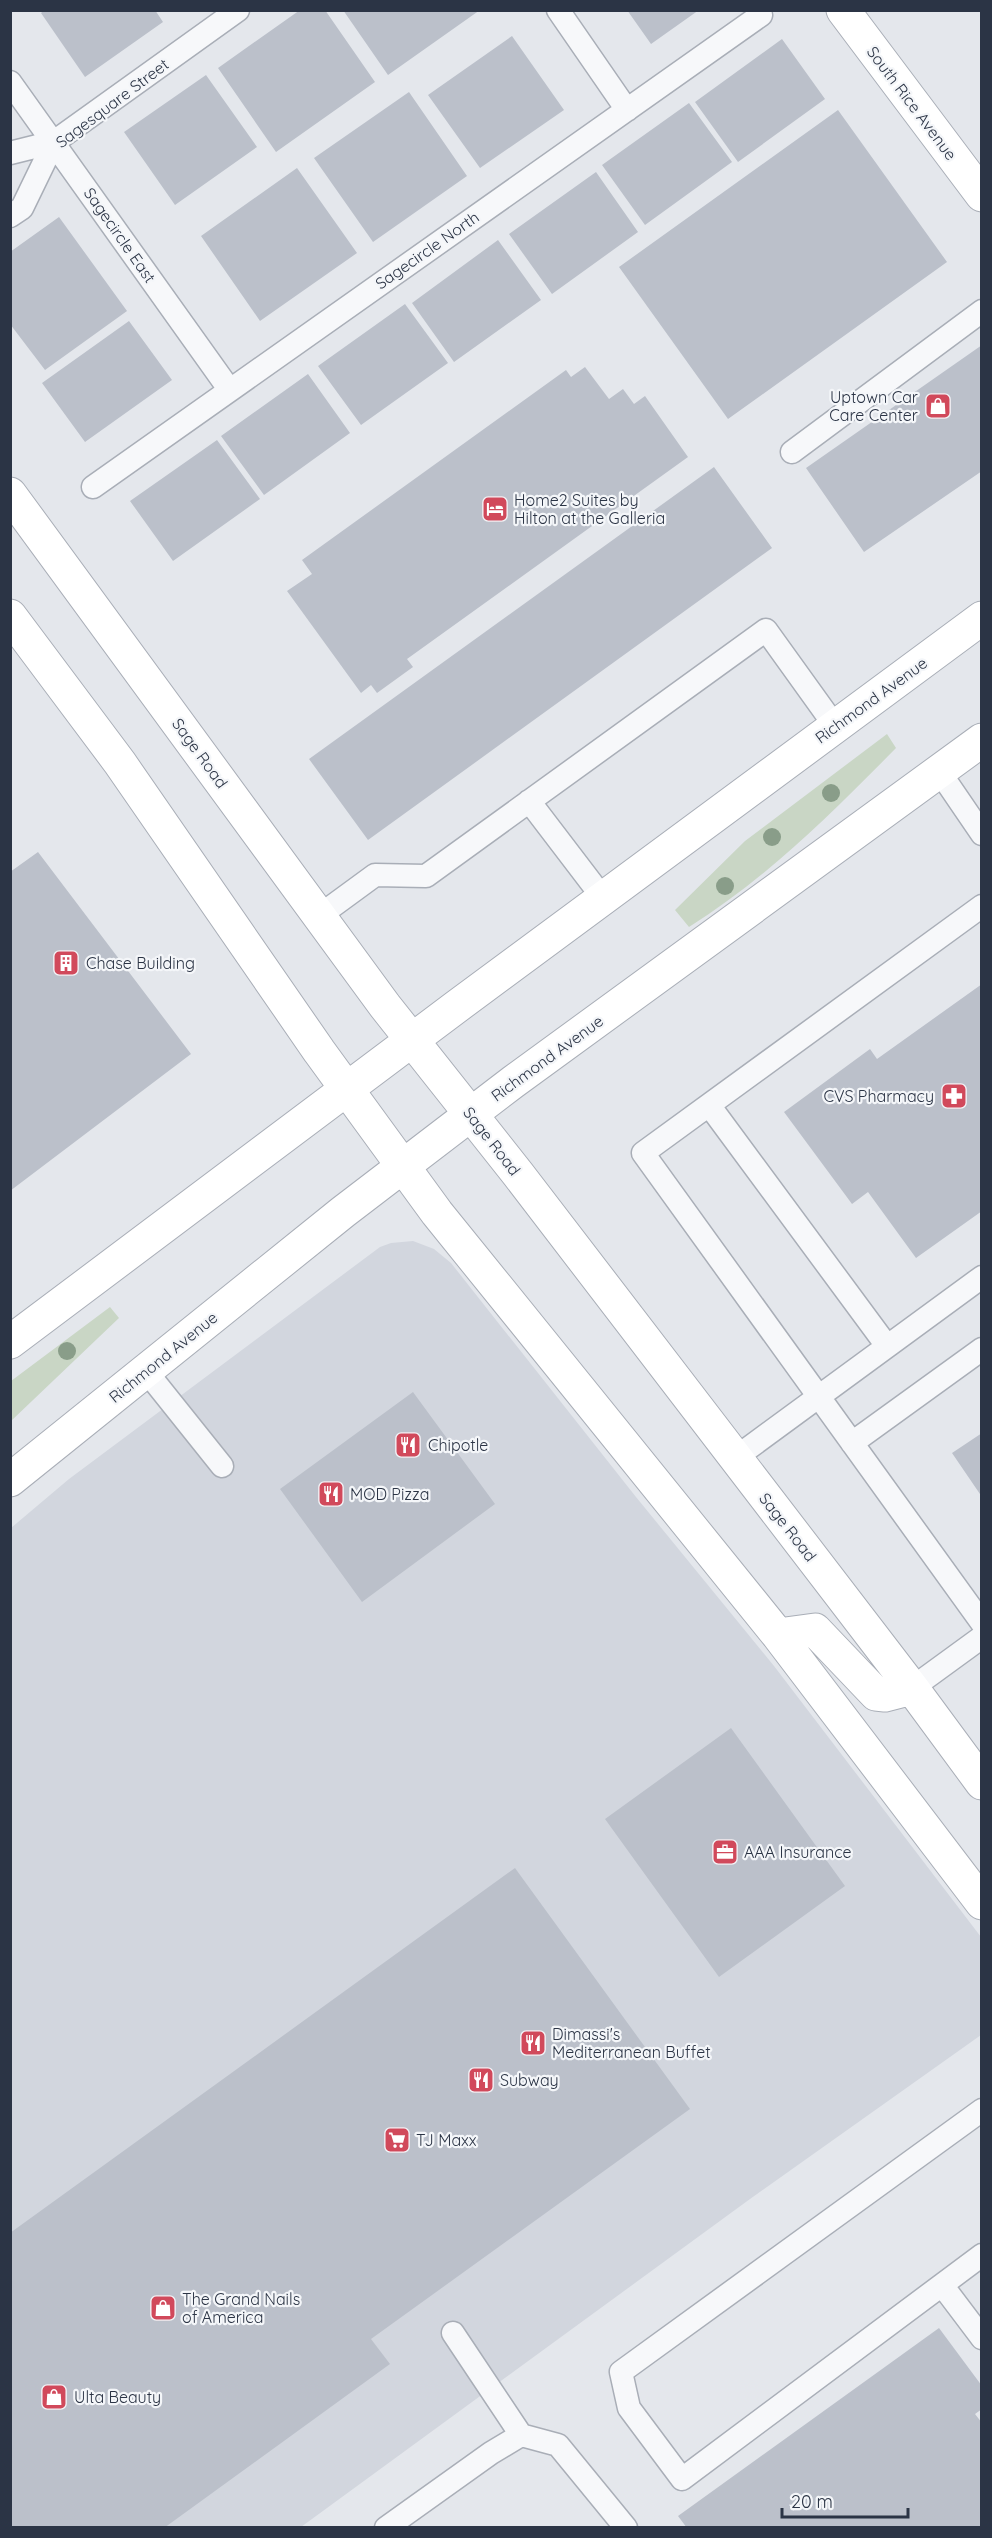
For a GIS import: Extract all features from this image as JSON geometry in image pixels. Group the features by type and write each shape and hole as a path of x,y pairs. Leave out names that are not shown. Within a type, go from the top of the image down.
{"main road":[{"name":"South Rice Avenue","path":"843,10 981,193"},
{"name":"Sage Road","path":"12,498 412,1041 471,1114 912,1688 981,1784"},
{"path":"10,616 120,763 347,1089 437,1213 778,1635 981,1903"},
{"name":"Richmond Avenue","path":"10,1342 981,618"},
{"name":"Richmond Avenue","path":"10,1480 471,1114 981,740"},
{"path":"778,1635 815,1629 876,1694 885,1695 912,1688"}],"lane":[{"name":"Sagesquare Street","path":"10,216 22,208 54,142 238,10"},
{"path":"558,10 627,110"},
{"name":"Sagecircle North","path":"93,487 761,15"},
{"name":"Sagecircle East","path":"10,82 229,389"},
{"path":"10,153 54,142"},
{"path":"792,452 981,310"},
{"path":"319,916 375,875 426,876 766,630 835,726"},
{"path":"939,771 981,834"},
{"path":"529,801 603,898"},
{"path":"981,906 643,1153 981,1623"},
{"path":"709,1105 887,1346"},
{"path":"735,1458 981,1277"},
{"path":"852,1443 981,1349"},
{"path":"146,1371 222,1466"},
{"path":"912,1688 981,1637"},
{"path":"981,2110 621,2372 629,2408 682,2479 981,2255"},
{"path":"942,2285 981,2338"},
{"path":"453,2333 521,2434 558,2445 626,2528"},
{"path":"386,2528 521,2434"}],"shaded area":[{"path":"413,1241 434,1249 451,1263 636,1497 774,1666 981,1937 981,2035 750,2199 301,2527 11,2528 11,1528 69,1479 380,1247 391,1243"}],"green space":[{"path":"887,734 896,748 848,796 772,866 718,908 689,927 675,910 745,841"},
{"path":"110,1307 119,1318 11,1421 11,1381"}],"building":[{"path":"44,10 155,10 163,22 85,77 41,13"},
{"path":"300,10 325,10 375,82 276,152 218,68"},
{"path":"343,10 480,10 388,75"},
{"path":"627,10 699,10 651,44"},
{"path":"512,36 564,110 480,168 428,95"},
{"path":"782,39 825,99 738,162 695,102"},
{"path":"206,75 257,147 175,205 124,132"},
{"path":"409,92 467,176 373,242 314,158"},
{"path":"689,103 732,162 645,225 602,165"},
{"path":"838,110 947,262 728,419 619,267"},
{"path":"297,168 357,253 260,321 201,236"},
{"path":"596,172 638,232 552,294 509,234"},
{"path":"59,217 127,311 45,370 10,324 10,252"},
{"path":"498,240 541,300 454,362 412,303"},
{"path":"405,304 448,363 361,425 318,366"},
{"path":"129,321 172,380 85,442 42,383"},
{"name":"Uptown Car Care Center","path":"982,345 982,471 864,552 806,468"},
{"name":"Home2 Suites by Hilton at the Galleria","path":"585,367 609,399 623,389 634,404 645,396 688,457 407,659 413,667 377,693 371,685 361,693 287,591 312,574 302,560 566,370 571,377"},
{"path":"308,374 350,433 264,495 221,436"},
{"path":"217,440 260,499 173,561 130,501"},
{"path":"714,467 772,548 368,840 309,759"},
{"name":"Chase Building","path":"38,852 191,1054 10,1191 10,872"},
{"name":"CVS Pharmacy","path":"982,984 982,1211 916,1258 868,1192 852,1204 784,1112 870,1049 877,1059"},
{"path":"413,1392 495,1504 362,1602 280,1489"},
{"path":"982,1433 982,1497 952,1453"},
{"name":"AAA Insurance","path":"731,1728 845,1886 719,1977 605,1819"},
{"path":"515,1868 690,2109 371,2339 390,2364 164,2528 10,2528 10,2233"},
{"path":"939,2328 982,2386 982,2409 975,2414 982,2423 982,2528 687,2528 678,2516"}],"place":[{"name":"Uptown Car Care Center","path":"938,406"},
{"name":"Home2 Suites by Hilton at the Galleria","path":"495,509"},
{"name":"Chase Building","path":"66,963"},
{"name":"CVS Pharmacy","path":"954,1096"},
{"name":"Chipotle","path":"408,1445"},
{"name":"MOD Pizza","path":"331,1494"},
{"name":"AAA Insurance","path":"725,1852"},
{"name":"Dimassi's Mediterranean Buffet","path":"533,2043"},
{"name":"Subway","path":"481,2080"},
{"name":"TJ Maxx","path":"397,2140"},
{"name":"The Grand Nails of America","path":"163,2308"},
{"name":"Ulta Beauty","path":"54,2397"}]}
